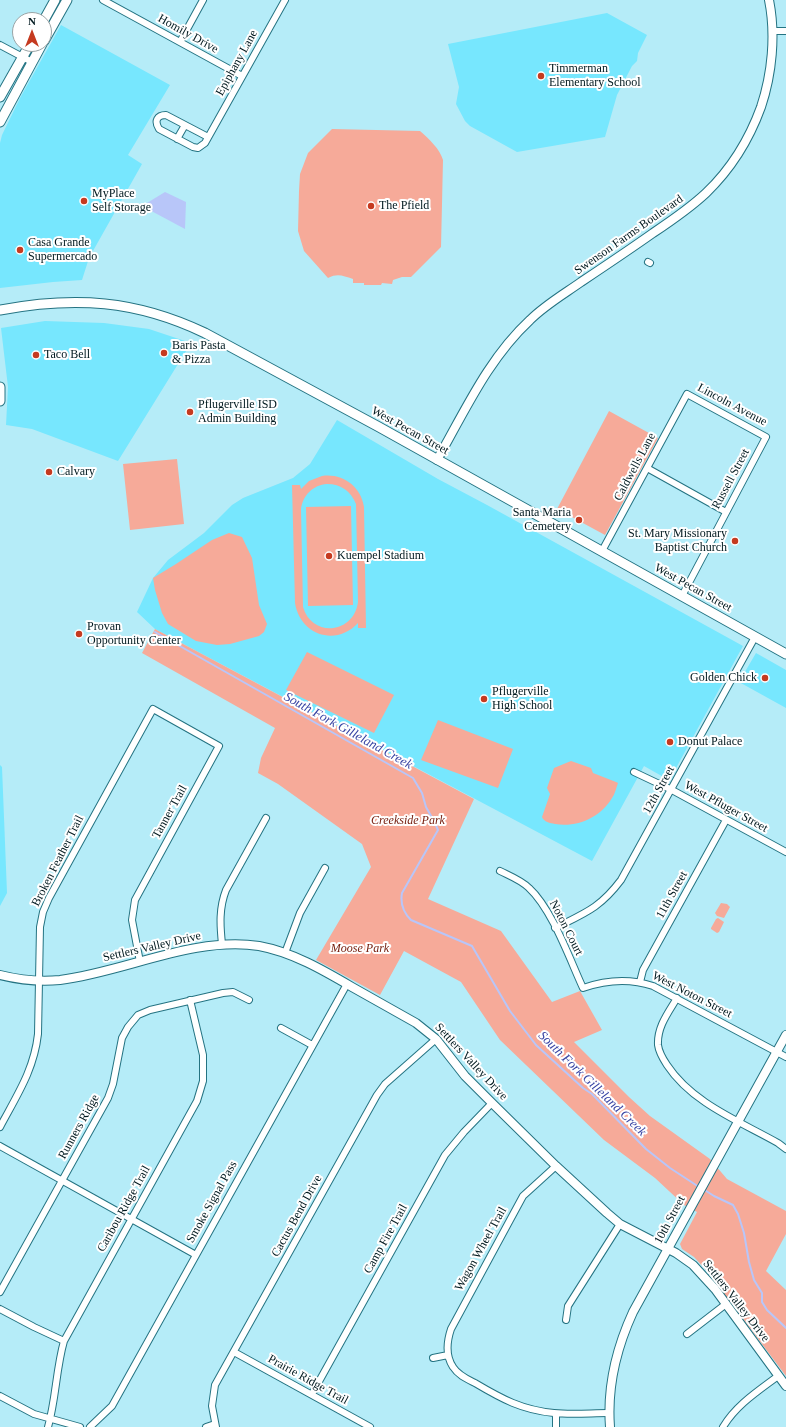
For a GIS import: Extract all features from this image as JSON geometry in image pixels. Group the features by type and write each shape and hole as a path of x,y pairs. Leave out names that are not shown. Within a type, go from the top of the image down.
{"main road":[{"path":"48,12 55,0"},
{"path":"52,27 67,0"},
{"path":"0,97 26,52"},
{"path":"0,122 38,52"},
{"name":"West Pecan Street","path":"0,310 49,302 86,302 112,304 134,308 178,321 205,333 437,460 786,654"},
{"path":"0,386 0,402"}],"street":[{"name":"Homily Drive","path":"103,0 242,76"},
{"path":"180,42 203,0"},
{"name":"Epiphany Lane","path":"208,137 284,0"},
{"name":"Swenson Farms Boulevard","path":"437,460 487,371 512,337 531,318 552,302 674,219 707,192 729,168 742,149 750,133 764,98 770,67 772,31 769,0"},
{"path":"772,31 786,31"},
{"path":"0,45 32,62"},
{"path":"161,115 166,115 208,137 205,143 198,148 193,147 159,129 157,125 158,117 161,115"},
{"path":"177,139 185,125"},
{"name":"Lincoln Avenue","path":"687,394 766,436"},
{"name":"Caldwells Lane","path":"602,551 687,394"},
{"name":"Russell Street","path":"682,596 766,436"},
{"path":"647,468 726,512"},
{"name":"12th Street","path":"555,928 602,903 621,880 672,790 755,637"},
{"name":"Tanner Trail","path":"140,962 132,920 135,900 219,746 153,709"},
{"name":"Broken Feather Trail","path":"0,1127 27,1077 36,1049 38,1034 41,922 46,905 153,709"},
{"name":"West Pfluger Street","path":"634,772 672,790 786,852"},
{"path":"222,944 220,915 223,898 266,818"},
{"name":"11th Street","path":"640,982 643,970 726,820"},
{"path":"285,953 300,913 325,868"},
{"name":"Noton Court","path":"500,871 529,888 542,904 583,988"},
{"name":"Settlers Valley Drive","path":"0,975 39,981 60,980 192,949 222,944 260,946 285,953 302,960 416,1023 436,1039 465,1076 593,1201 620,1224 668,1249 694,1265 726,1304 786,1386"},
{"name":"West Noton Street","path":"583,988 611,981 640,982 653,986 786,1057"},
{"name":"Smoke Signal Pass","path":"90,1427 112,1406 346,984"},
{"name":"Runners Ridge","path":"0,1292 108,1098 113,1084 122,1038 128,1027 138,1016 150,1010 190,1000 232,992 249,1000"},
{"path":"677,998 664,1019 660,1031 658,1046 661,1057 674,1077 700,1100 778,1143 786,1149"},
{"name":"Caribou Ridge Trail","path":"48,1427 57,1369 64,1341 197,1101 204,1081 203,1055 190,1000"},
{"path":"281,1028 312,1046"},
{"name":"10th Street","path":"610,1427 609,1413 613,1368 624,1332 633,1312 695,1197 786,1035"},
{"name":"Cactus Bend Drive","path":"215,1426 212,1406 215,1385 377,1094 385,1084 436,1039"},
{"name":"Camp Fire Trail","path":"312,1394 445,1155 464,1132 492,1103"},
{"path":"0,1146 130,1220 196,1255"},
{"name":"Wagon Wheel Trail","path":"448,1355 447,1342 451,1329 523,1196 556,1166"},
{"path":"566,1320 568,1306 620,1224"},
{"path":"687,1334 726,1304"},
{"path":"0,1309 34,1328 64,1341"},
{"name":"Prairie Ridge Trail","path":"234,1352 370,1427"},
{"path":"433,1358 448,1355 453,1367 461,1375 512,1404 556,1414 609,1413"},
{"path":"723,1427 738,1407 778,1376"},
{"path":"0,1396 25,1410 80,1427"},
{"path":"556,1414 556,1427"},
{"path":"206,1427 215,1426"}],"shaded area":[{"name":"Timmerman Elementary School","path":"607,13 647,35 638,53 637,61 632,66 617,95 605,137 517,152 470,126 465,121 456,104 459,87 448,44"},
{"path":"61,25 170,85 128,155 142,164 89,258 82,280 0,288 0,143 2,135 20,98 46,52 52,52 52,41"},
{"path":"165,192 186,202 185,229 142,206"},
{"path":"45,321 104,323 149,329 191,343 118,461 32,429 6,425 8,387 1,328"},
{"name":"Pflugerville High School","path":"337,420 438,479 743,646 670,779 667,779 644,766 592,861 155,629 137,612 153,578 168,560 204,533 232,505 243,498 293,478 310,464"},
{"path":"756,653 786,670 786,708 739,682"},
{"path":"0,765 2,767 7,893 0,906"}],"green space":[{"name":"The Pfield","path":"332,129 420,131 437,148 442,156 441,247 411,277 402,277 393,280 392,284 382,283 381,285 364,285 364,283 353,283 353,279 340,276 328,278 304,251 298,231 300,174 308,153"},
{"path":"609,411 658,438 605,535 557,509"},
{"path":"177,459 184,524 130,530 123,464"},
{"path":"322,476 343,479 355,487 362,500 364,507 366,628 358,628 358,623 349,630 340,634 330,636 320,634 311,630 298,614 295,603 292,485 300,485 301,489 309,481","holes":["332,484 345,489 354,499 356,504 358,602 355,613 349,621 341,626 332,628 315,624 308,617 303,607 301,509 306,495 313,489 317,486"]},
{"name":"Kuempel Stadium","path":"351,506 353,605 308,606 306,507"},
{"path":"229,533 242,537 252,558 259,605 267,624 264,632 259,636 230,644 217,645 196,641 168,624 162,613 153,578 212,540"},
{"name":"Creekside Park","path":"155,629 474,799 428,899 501,931 552,1002 580,991 602,1030 574,1042 650,1116 710,1159 727,1179 786,1211 786,1234 766,1271 786,1290 786,1376 707,1271 694,1257 682,1249 680,1244 697,1212 684,1205 655,1178 604,1140 500,1040 461,982 404,951 380,995 316,960 371,867 362,844 278,784 258,773 261,758 275,728 142,653"},
{"path":"307,652 394,695 374,733 286,690"},
{"path":"438,720 513,749 498,788 421,760"},
{"path":"571,761 591,768 593,773 618,783 615,793 602,811 588,820 580,823 563,825 547,822 542,817 550,794 547,788 554,768"},
{"path":"721,903 727,904 730,907 724,918 717,916 715,913"},
{"path":"718,918 724,922 717,933 711,928"}],"waterway":[{"name":"South Fork Gilleland Creek","path":"155,632 413,778 422,793 426,807 438,830 402,893 401,901 406,914 411,920 472,946 510,1011 536,1045 583,1088 592,1094 646,1149 670,1168 699,1187"},
{"name":"South Fork Gilleland Creek","path":"703,1189 733,1205 738,1214 744,1233 754,1280 762,1293 762,1302 767,1310 786,1328"}],"place":[{"name":"Timmerman Elementary School","path":"541,76"},
{"name":"MyPlace Self Storage","path":"84,201"},
{"name":"The Pfield","path":"371,206"},
{"name":"Casa Grande Supermercado","path":"20,250"},
{"name":"Baris Pasta & Pizza","path":"164,353"},
{"name":"Taco Bell","path":"36,355"},
{"name":"Pflugerville ISD Admin Building","path":"190,412"},
{"name":"Calvary","path":"49,472"},
{"name":"Santa Maria Cemetery","path":"579,520"},
{"name":"St. Mary Missionary Baptist Church","path":"735,541"},
{"name":"Kuempel Stadium","path":"329,556"},
{"name":"Provan Opportunity Center","path":"79,634"},
{"name":"Golden Chick","path":"765,678"},
{"name":"Pflugerville High School","path":"484,699"},
{"name":"Donut Palace","path":"670,742"}],"park label":[{"name":"Moose Park","path":"360,949"}]}
